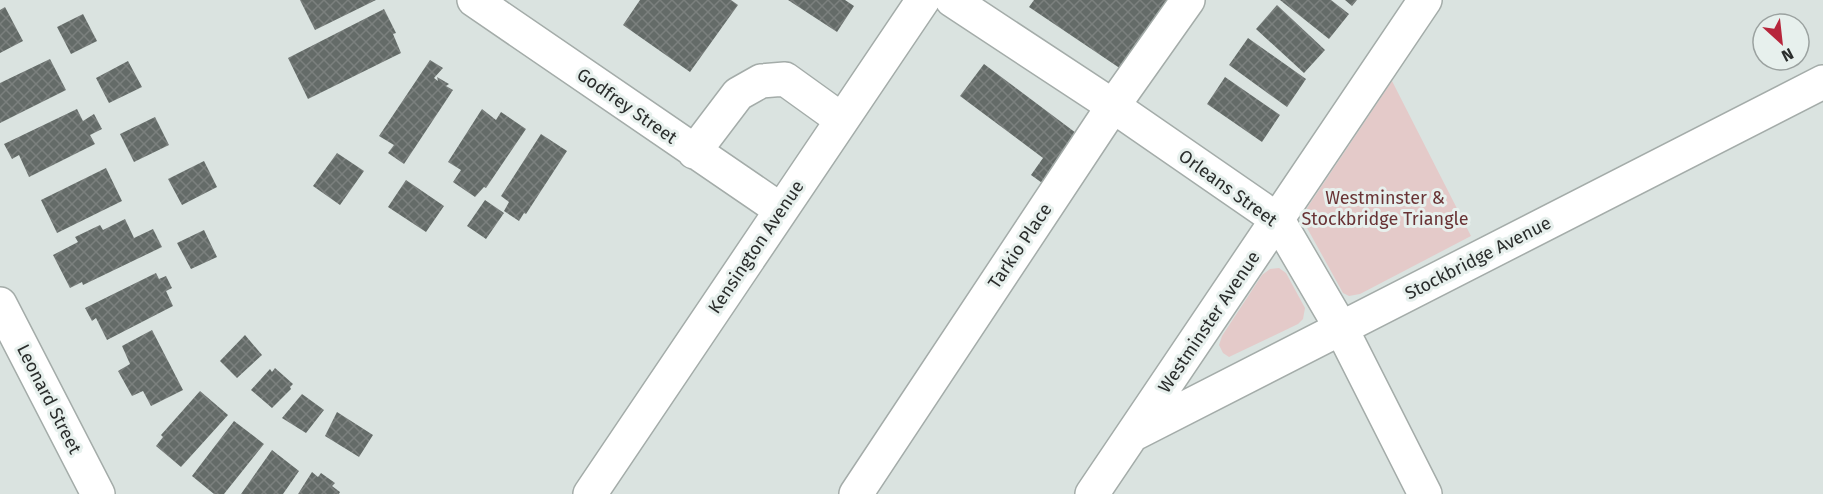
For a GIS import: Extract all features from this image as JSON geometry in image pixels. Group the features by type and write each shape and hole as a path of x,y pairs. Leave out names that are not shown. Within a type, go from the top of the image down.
{"street":[{"name":"Godfrey Street","path":"474,0 781,210"},
{"name":"Kensington Avenue","path":"590,494 923,0"},
{"name":"Orleans Street","path":"952,0 1113,106 1278,220 1341,328 1425,494"},
{"name":"Tarkio Place","path":"856,494 1113,106 1188,0"},
{"name":"Westminster Avenue","path":"1092,494 1425,0"},
{"path":"694,152 738,94 761,81 785,80 842,120"},
{"name":"Stockbridge Avenue","path":"1132,435 1823,82"},
{"name":"Leonard Street","path":"0,304 98,494"}],"green space":[{"name":"Westminster & Stockbridge Triangle","path":"1392,81 1471,236 1360,294 1349,296 1343,293 1306,226 1305,211"},
{"name":"Westminster & Stockbridge Triangle","path":"1279,268 1286,273 1305,308 1303,319 1298,324 1229,357 1223,353 1219,345 1222,336 1262,275 1270,269"}],"building":[{"path":"300,0 376,0 315,30"},
{"path":"640,0 731,0 738,5 690,72 623,25"},
{"path":"788,0 845,0 854,6 837,32"},
{"path":"1034,0 1172,0 1124,71 1029,7"},
{"path":"1280,0 1331,0 1349,14 1329,39"},
{"path":"1345,0 1357,0 1352,6"},
{"path":"1277,5 1325,50 1304,73 1256,29"},
{"path":"5,7 23,41 0,53 0,10"},
{"path":"384,9 396,33 393,34 401,53 308,99 288,58"},
{"path":"83,14 97,41 71,54 57,27"},
{"path":"1248,38 1306,79 1287,107 1229,65"},
{"path":"50,59 66,90 0,123 0,83"},
{"path":"430,60 443,68 434,78 438,81 437,77 449,84 446,86 453,90 404,164 388,153 394,145 379,136"},
{"path":"128,61 142,87 109,103 96,78"},
{"path":"984,64 1088,142 1052,190 1031,175 1043,158 960,96"},
{"path":"1225,77 1280,115 1262,142 1207,104"},
{"path":"77,109 83,121 94,114 102,129 90,135 95,144 29,177 19,155 12,159 4,144"},
{"path":"482,109 496,120 501,112 526,129 486,188 484,187 475,197 453,182 461,170 448,162"},
{"path":"155,117 169,145 134,162 120,134"},
{"path":"541,134 567,151 526,214 524,213 519,221 504,211 509,202 501,196"},
{"path":"337,153 364,171 340,205 313,186"},
{"path":"204,161 217,187 182,205 168,179"},
{"path":"106,168 122,201 57,233 41,200"},
{"path":"406,180 444,206 426,232 388,207"},
{"path":"485,200 504,213 486,239 467,226"},
{"path":"125,219 134,238 153,229 162,247 83,285 82,282 70,288 53,255 78,242 75,237 100,225 103,230"},
{"path":"204,230 217,257 191,269 177,243"},
{"path":"156,273 159,279 166,276 172,288 166,291 173,306 107,340 96,318 92,321 85,308"},
{"path":"152,330 183,390 151,406 143,391 132,396 118,371 130,364 122,346"},
{"path":"245,335 262,355 237,378 220,361"},
{"path":"275,368 293,384 272,408 251,390 270,369 272,372"},
{"path":"200,391 228,415 181,467 156,446 163,437 161,435"},
{"path":"302,394 324,410 306,433 282,418"},
{"path":"337,412 373,435 359,457 325,436"},
{"path":"234,421 264,444 224,494 214,494 192,476"},
{"path":"272,450 299,471 283,494 241,494"},
{"path":"312,472 318,477 321,473 335,483 332,486 340,492 339,494 298,494"}]}
